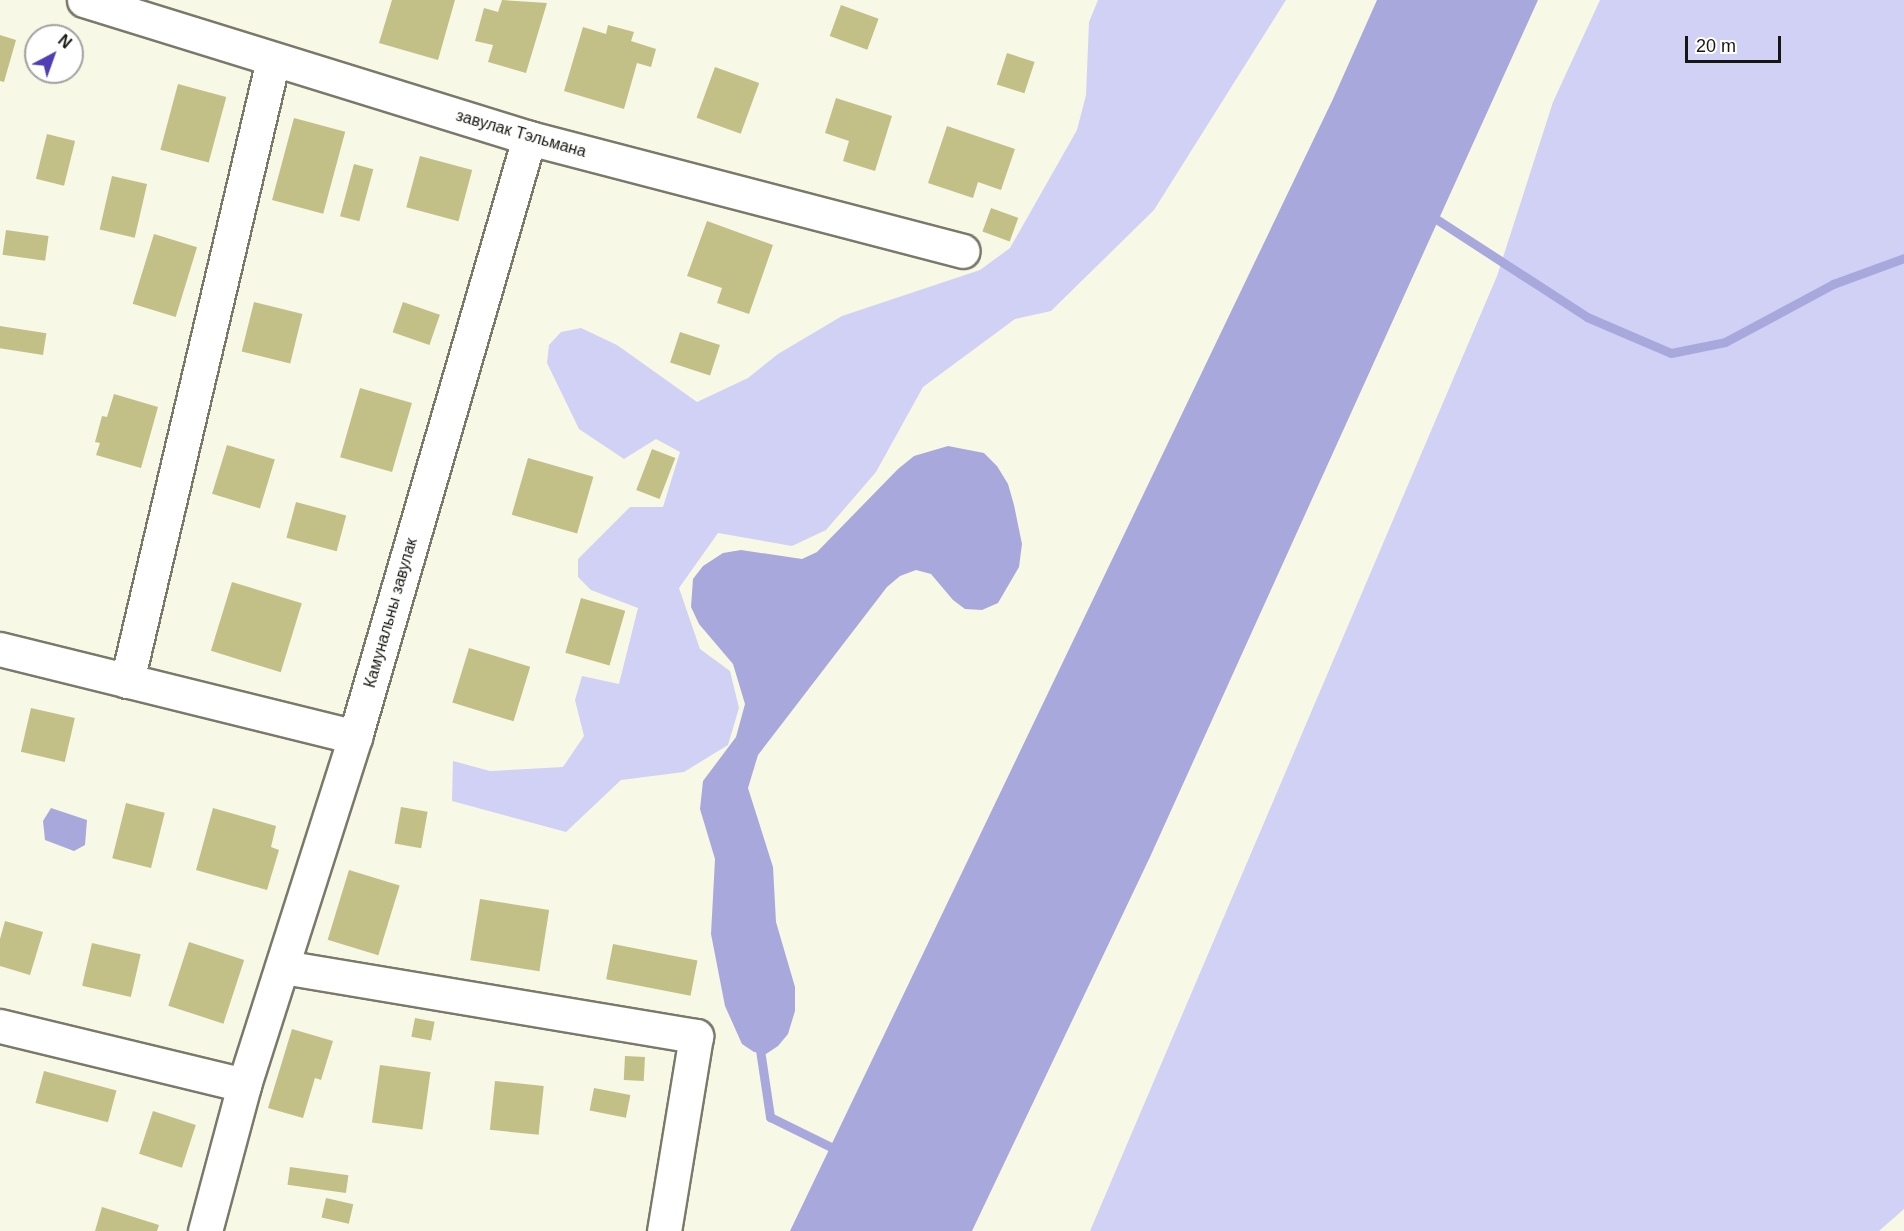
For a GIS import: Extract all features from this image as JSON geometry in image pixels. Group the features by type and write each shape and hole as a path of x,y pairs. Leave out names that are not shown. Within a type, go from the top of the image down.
{"street":[{"name":"завулак Тэльмана","path":"84,0 529,138 963,251"},
{"path":"127,681 273,60"},
{"name":"Камунальны завулак","path":"205,1231 244,1085 355,737 529,138"},
{"path":"0,649 355,737"},
{"path":"283,966 696,1036 664,1231"},
{"path":"0,1026 244,1085"}],"shaded area":[{"path":"1098,0 1286,0 1154,210 1051,311 1015,319 923,387 876,472 826,530 792,546 718,533 679,588 700,649 730,671 739,708 728,745 684,772 621,780 566,832 452,801 453,761 490,771 563,767 584,736 575,700 582,676 619,684 638,608 591,590 578,577 578,559 630,507 663,507 680,452 656,439 624,459 579,429 547,363 549,345 561,332 581,328 617,345 697,402 748,378 778,354 842,316 980,270 1010,248 1077,130 1086,95 1089,22"},
{"path":"1377,0 1538,0 1150,857 972,1231 790,1231 1333,99"},
{"path":"1600,0 1904,0 1904,1209 1879,1231 1090,1231 1497,276 1553,102"},
{"path":"948,446 984,453 997,466 1008,484 1022,544 1019,567 998,603 982,610 965,609 953,600 931,574 916,570 900,576 887,587 758,755 748,788 773,867 776,922 795,987 795,1011 788,1034 778,1046 766,1054 754,1052 742,1044 725,1006 711,934 715,859 700,809 703,781 736,737 745,704 733,664 699,624 691,607 693,579 703,566 723,553 741,550 802,559 817,552 898,469 914,456"},
{"path":"51,808 87,820 85,845 74,851 45,840 43,821"}],"building":[{"path":"392,0 455,0 438,60 379,43"},
{"path":"502,0 547,3 526,73 488,62 493,45 475,41 484,8 498,12"},
{"path":"841,5 879,19 867,50 830,36"},
{"path":"608,25 634,32 631,41 656,49 651,67 637,63 624,109 564,91 583,27 606,34"},
{"path":"0,35 16,40 4,82 0,81"},
{"path":"1007,53 1035,62 1024,93 997,84"},
{"path":"715,67 759,83 741,134 697,118"},
{"path":"178,84 226,97 209,163 160,150"},
{"path":"836,98 892,116 875,171 843,161 849,141 825,133"},
{"path":"294,118 345,132 323,214 272,200"},
{"path":"947,126 1015,149 1001,190 978,182 973,198 928,183"},
{"path":"47,134 75,141 64,186 36,179"},
{"path":"420,156 472,170 458,221 406,207"},
{"path":"354,164 373,169 359,221 340,216"},
{"path":"112,176 147,184 135,238 100,230"},
{"path":"991,208 1018,218 1010,241 982,231"},
{"path":"707,221 773,245 749,314 717,303 722,288 687,276"},
{"path":"6,230 49,236 45,261 3,255"},
{"path":"154,234 197,247 176,317 133,304"},
{"path":"254,302 303,314 290,364 242,351"},
{"path":"403,302 440,315 429,345 393,332"},
{"path":"0,326 46,333 43,355 0,348"},
{"path":"680,332 720,345 710,375 670,362"},
{"path":"360,388 412,403 392,472 340,457"},
{"path":"114,394 158,407 141,468 96,455 100,443 95,442 102,416 107,417"},
{"path":"227,445 275,460 260,508 212,494"},
{"path":"652,449 675,458 660,499 636,490"},
{"path":"528,458 593,477 577,533 512,515"},
{"path":"296,502 346,515 337,551 286,538"},
{"path":"232,582 302,603 281,672 211,651"},
{"path":"581,598 625,611 610,665 565,653"},
{"path":"469,648 530,667 514,721 452,703"},
{"path":"31,708 75,718 65,762 21,752"},
{"path":"126,803 165,813 151,868 112,858"},
{"path":"401,807 428,812 421,848 395,843"},
{"path":"213,808 276,826 271,847 279,850 267,890 196,870"},
{"path":"349,870 400,885 378,955 328,940"},
{"path":"480,899 549,910 539,971 470,960"},
{"path":"5,921 43,932 30,975 0,966 0,939"},
{"path":"189,942 244,960 223,1024 168,1006"},
{"path":"92,943 141,954 131,997 82,986"},
{"path":"613,944 697,960 691,996 606,979"},
{"path":"415,1018 435,1022 431,1040 411,1037"},
{"path":"292,1029 333,1041 321,1080 315,1078 303,1118 268,1108"},
{"path":"625,1056 645,1057 644,1081 624,1080"},
{"path":"380,1065 431,1072 422,1130 372,1122"},
{"path":"44,1071 116,1090 108,1122 35,1103"},
{"path":"495,1081 544,1086 539,1135 490,1130"},
{"path":"594,1088 630,1095 626,1118 590,1111"},
{"path":"153,1111 196,1125 182,1168 139,1154"},
{"path":"290,1167 348,1175 346,1193 287,1185"},
{"path":"326,1198 353,1204 349,1224 322,1217"},
{"path":"102,1207 159,1225 157,1231 95,1231"}],"waterway":[{"path":"1430,215 1587,317 1671,353 1725,342 1833,284 1904,258"},
{"path":"759,1043 770,1117 839,1151"}]}
